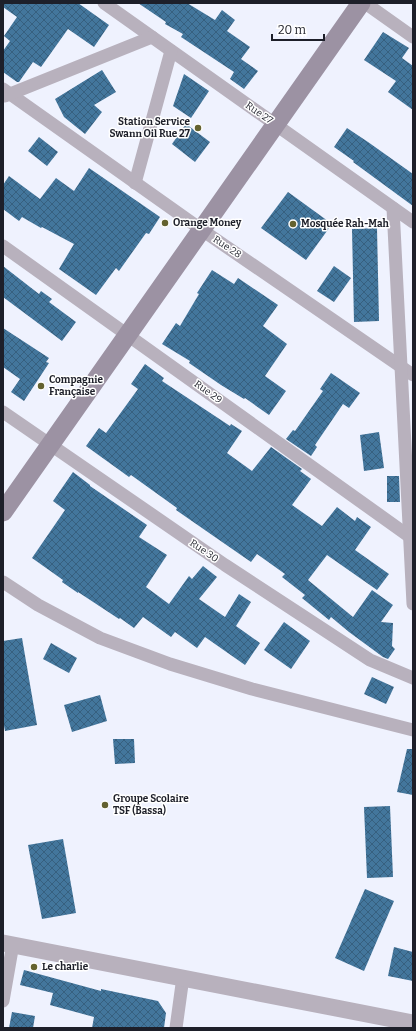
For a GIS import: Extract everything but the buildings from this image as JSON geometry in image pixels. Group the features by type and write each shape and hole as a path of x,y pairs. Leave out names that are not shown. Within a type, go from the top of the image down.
{"main road":[{"path":"3,512 361,3"}],"street":[{"name":"Rue 27","path":"104,3 413,222"},
{"path":"365,3 413,37"},
{"path":"5,93 152,36"},
{"path":"135,183 171,50"},
{"name":"Rue 28","path":"5,93 413,375"},
{"path":"393,208 411,538 413,604"},
{"name":"Rue 29","path":"3,246 411,538"},
{"name":"Rue 30","path":"3,412 225,565 370,660 413,678"},
{"path":"3,582 38,605 100,638 170,664 252,689 413,730"},
{"path":"3,1001 8,944 413,1023"},
{"path":"176,1028 183,977"}],"place":[{"name":"Station Service Swann Oil Rue 27","path":"198,128"},
{"name":"Orange Money","path":"165,223"},
{"name":"Mosquée Rah-Mah","path":"293,224"},
{"name":"Compagnie Française","path":"41,386"},
{"name":"Groupe Scolaire TSF (Bassa)","path":"105,805"},
{"name":"Le charlie","path":"34,967"}]}
